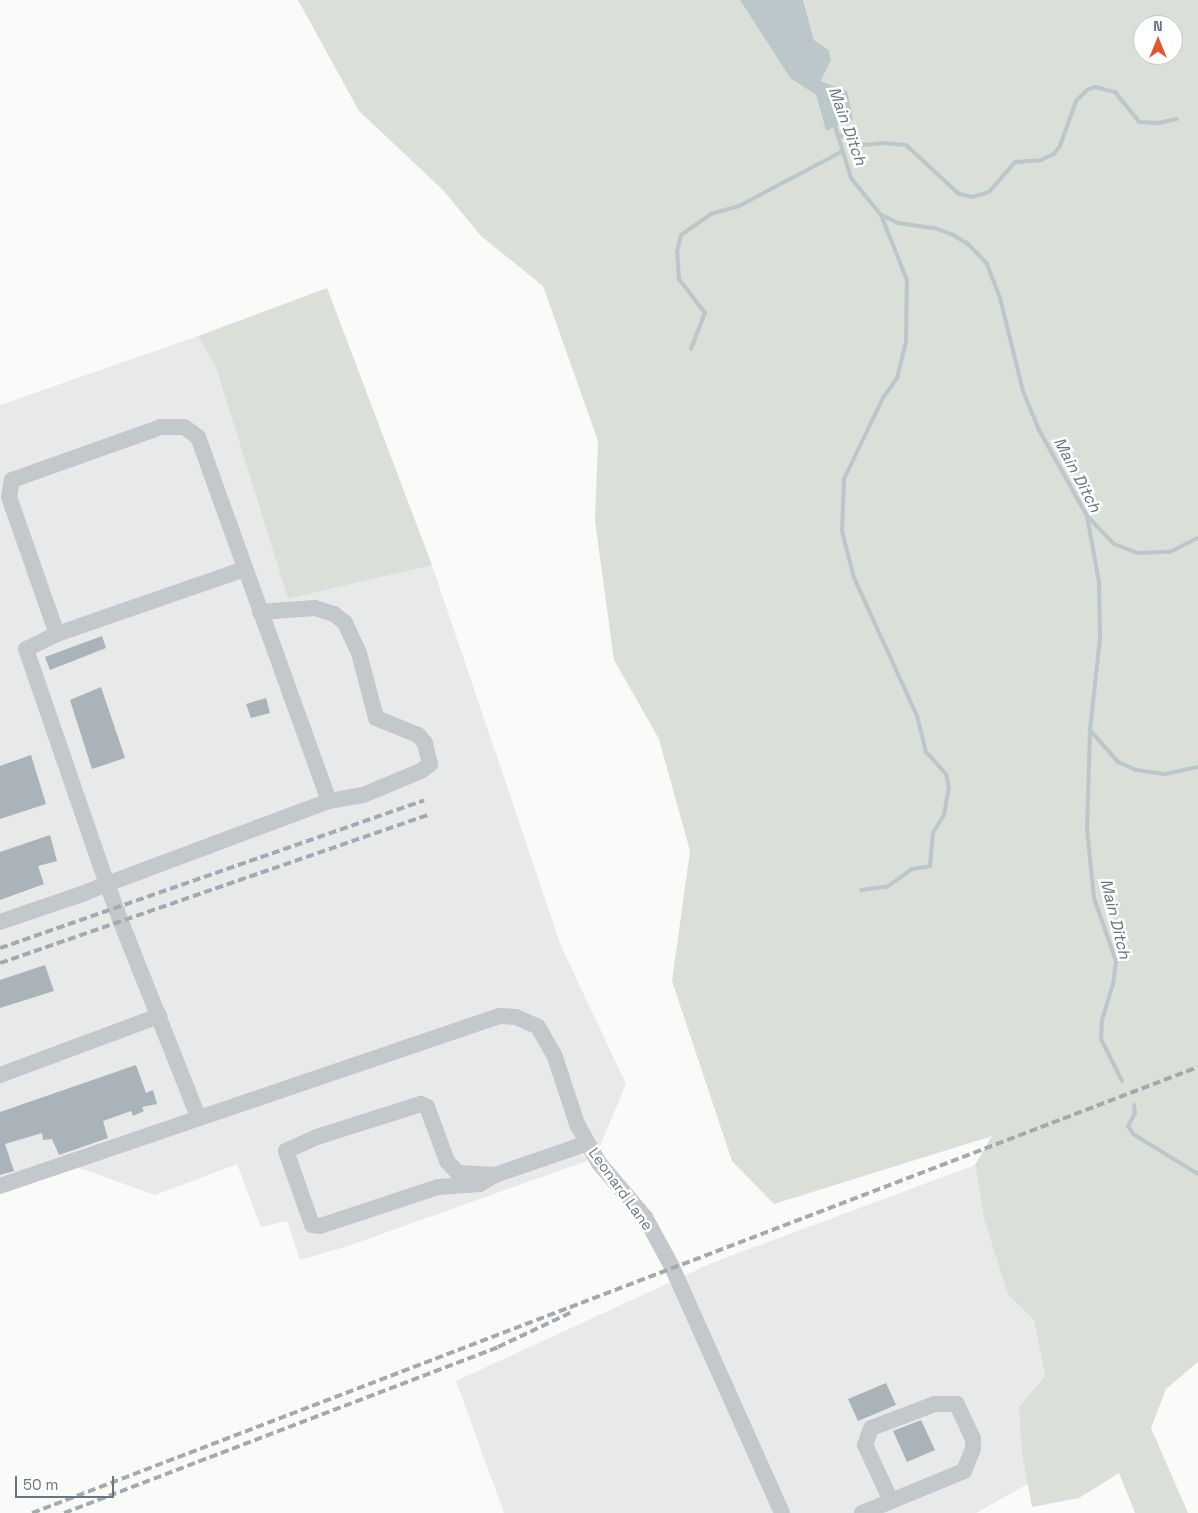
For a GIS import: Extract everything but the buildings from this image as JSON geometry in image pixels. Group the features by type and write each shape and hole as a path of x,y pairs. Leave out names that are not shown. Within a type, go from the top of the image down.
{"street":[{"path":"57,634 9,498 12,480 161,427 184,427 198,437 329,801"},
{"path":"198,1116 108,884 26,648 57,634 245,569"},
{"path":"0,922 108,884 329,801 363,795 421,771 430,764 425,743 418,735 376,718 359,653 345,622 334,614 315,608 260,612"},
{"path":"0,1075 159,1016"},
{"name":"Leonard Lane","path":"0,1186 198,1116 499,1016 516,1017 538,1027 555,1056 577,1124 599,1163 645,1217 672,1267 782,1513"},
{"path":"495,1175 458,1173 447,1162 427,1107 421,1104 317,1137 286,1151 312,1225 320,1226 438,1187 480,1184 495,1175 588,1143"},
{"path":"862,1513 964,1471 974,1448 974,1439 957,1404 935,1404 871,1428 865,1445 891,1501"}],"shaded area":[{"path":"298,0 740,0 790,78 816,95 826,131 831,85 821,81 831,60 829,50 814,40 803,0 1198,0 1198,1362 1166,1389 1151,1428 1188,1513 1135,1513 1119,1473 1079,1498 1032,1507 1022,1453 1019,1407 1045,1376 1034,1320 1008,1295 984,1219 975,1165 992,1136 774,1204 732,1161 672,981 690,851 659,739 614,660 595,521 598,441 543,286 481,236 443,190 359,111"},
{"path":"740,0 803,0 814,40 829,50 831,60 821,81 847,91 853,119 826,131 816,95 790,78"},
{"path":"327,288 432,565 288,599 216,367 198,336"},
{"path":"198,336 216,366 288,599 432,565 561,946 626,1084 595,1158 348,1246 300,1260 287,1221 261,1227 237,1164 155,1195 74,1166 0,1190 0,405"},
{"path":"975,1165 984,1219 1008,1295 1034,1320 1045,1376 1033,1481 976,1513 504,1513 456,1381 712,1263"}],"waterway":[{"path":"837,134 863,145 883,143 906,145 959,194 972,197 989,192 1015,162 1041,160 1054,154 1060,146 1076,101 1087,90 1095,87 1115,92 1139,122 1158,123 1177,119"},
{"name":"Main Ditch","path":"834,123 851,178 881,215 898,223 935,228 953,235 968,244 987,264 1000,298 1023,391 1039,430 1087,516 1099,582 1100,638 1090,730 1087,829 1094,898 1116,961 1113,984 1102,1020 1101,1039 1122,1081"},
{"path":"691,349 705,313 679,279 677,252 681,235 711,214 739,206 841,152"},
{"path":"861,890 887,887 912,869 930,866 933,833 944,815 949,788 946,774 926,752 917,716 854,578 842,531 844,479 883,398 897,378 906,341 907,280 881,215"},
{"path":"1089,518 1114,544 1137,553 1170,552 1198,538"},
{"path":"1090,730 1118,762 1136,770 1165,774 1198,767"},
{"name":"Main Ditch","path":"1134,1105 1135,1113 1128,1126 1133,1134 1198,1174"}],"railway":[{"path":"0,948 424,800"},
{"path":"0,963 428,815"},
{"path":"32,1513 1198,1067"},
{"path":"64,1513 498,1347 570,1313"}]}
